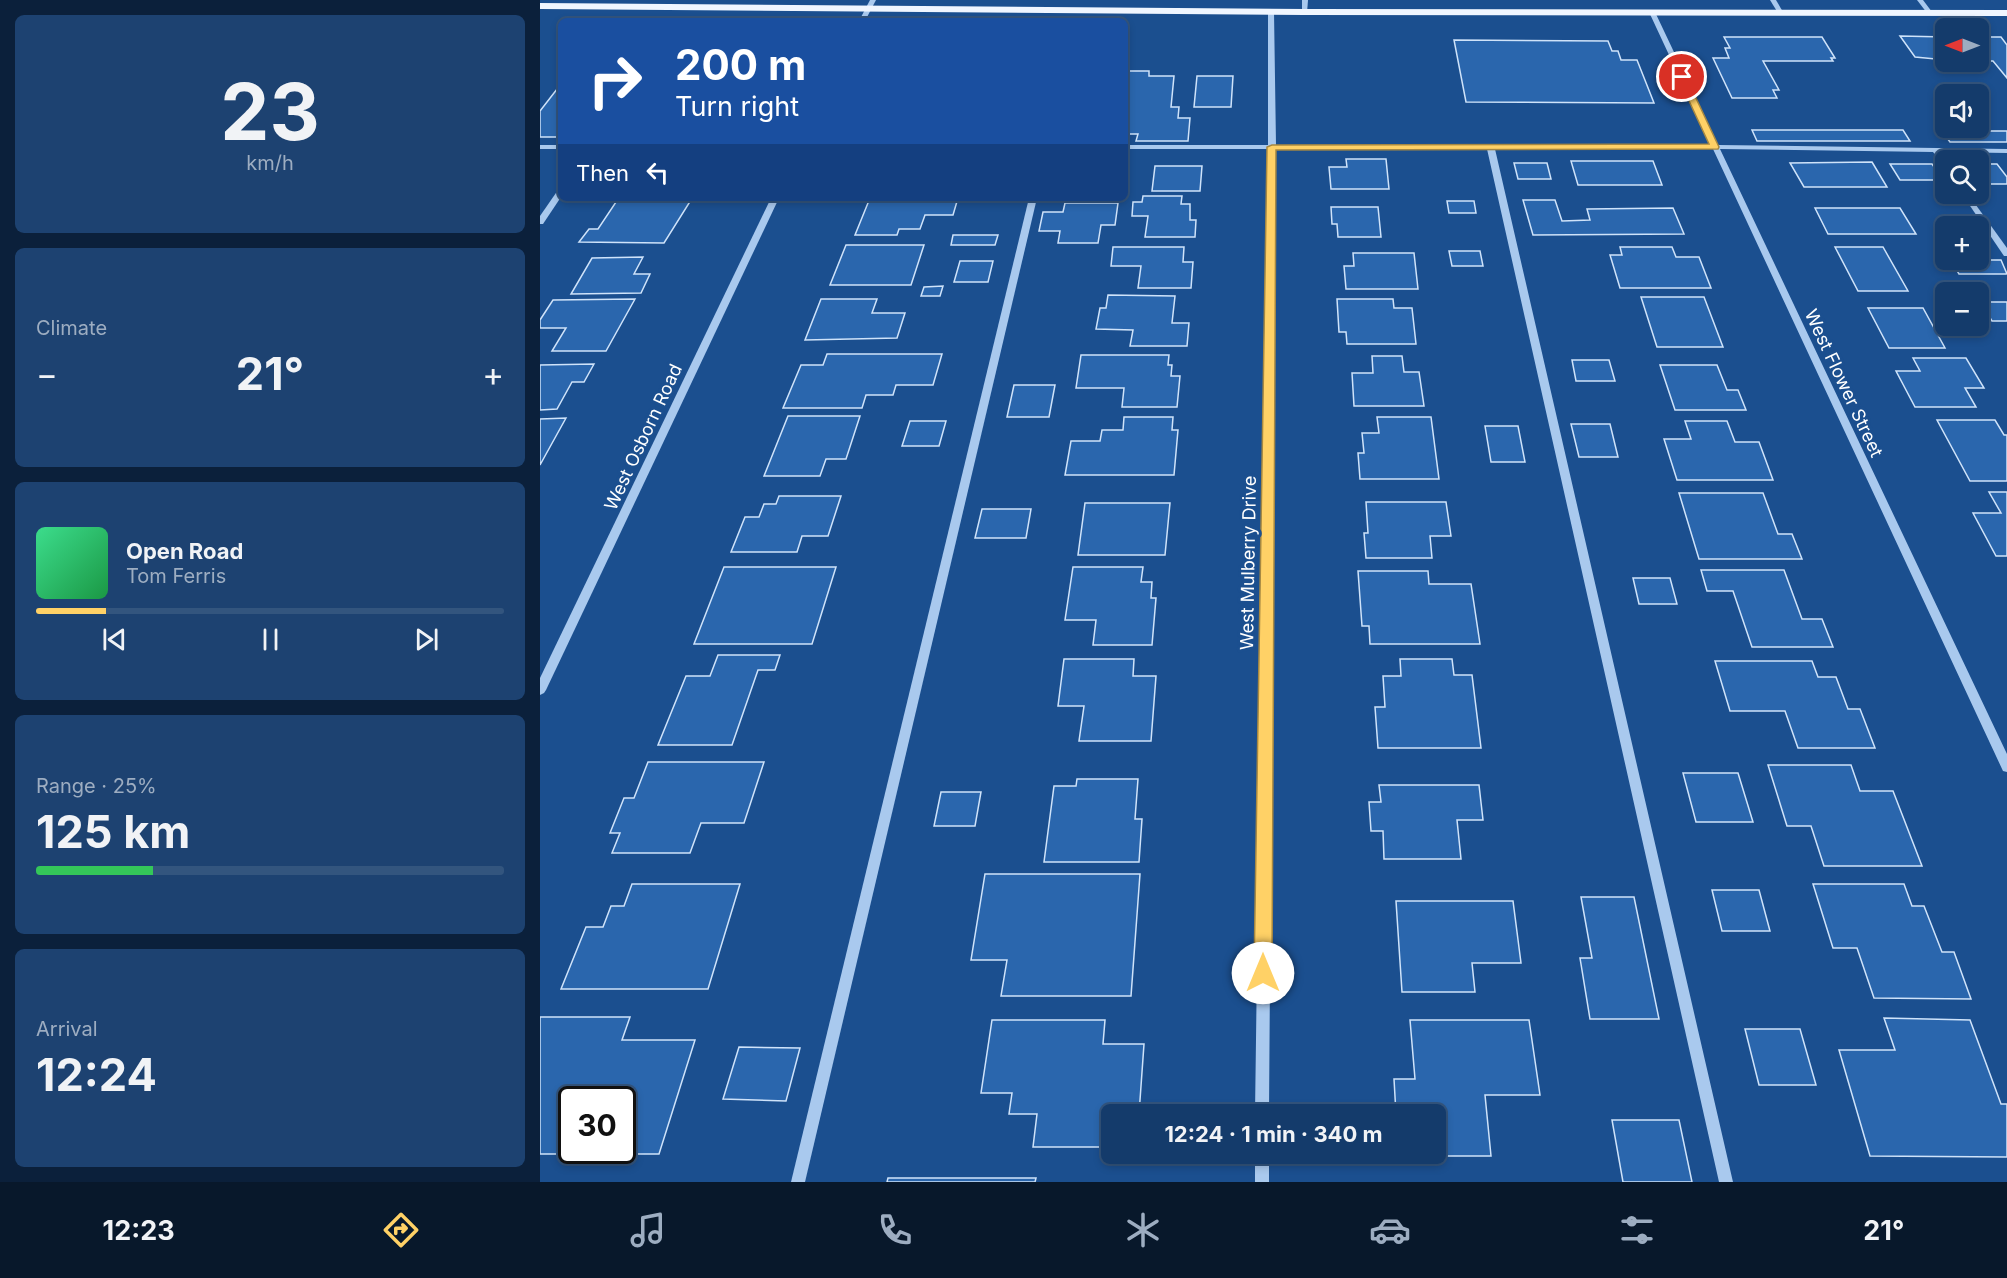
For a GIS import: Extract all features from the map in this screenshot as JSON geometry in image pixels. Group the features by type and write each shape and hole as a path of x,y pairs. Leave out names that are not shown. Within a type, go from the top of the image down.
{"main road":[{"path":"540,6 871,4 1271,12 2007,13"}],"street":[{"path":"1305,0 1305,12"},
{"path":"1773,0 1780,12"},
{"path":"1920,0 1929,12"},
{"path":"864,18 871,4"},
{"name":"West Mulberry Drive","path":"1262,1104 1272,147 1271,12"},
{"name":"West Flower Street","path":"1652,12 2007,767"},
{"path":"540,147 558,147"},
{"path":"1128,147 1491,149 1715,147 2007,151"},
{"path":"1491,149 1726,1182"},
{"path":"540,222 558,196"},
{"name":"West Osborn Road","path":"540,690 774,201"},
{"path":"798,1182 1032,201"},
{"path":"1972,204 2007,254"},
{"path":"1262,1164 1262,1182"}],"building":[{"path":"1900,36 1935,37 1935,59 1915,57"},
{"path":"1724,37 1822,37 1835,58 1831,58 1833,61 1763,61 1779,90 1773,90 1777,98 1732,98 1713,58 1729,58 1725,48 1730,48"},
{"path":"1989,37 2001,37 2007,45 2007,78 1993,61 1989,61"},
{"path":"1454,40 1608,41 1612,51 1618,51 1621,60 1637,60 1654,103 1466,102"},
{"path":"1128,71 1149,71 1149,76 1174,76 1171,107 1179,107 1178,118 1190,118 1188,141 1136,141 1138,134 1128,134"},
{"path":"1197,76 1233,76 1231,107 1194,107"},
{"path":"558,88 558,137 540,137 540,111"},
{"path":"1752,130 1903,130 1910,141 1757,141"},
{"path":"1989,131 2007,131 2007,142 1950,142 1947,138 1989,138"},
{"path":"1346,159 1386,159 1389,189 1331,189 1329,167 1347,167"},
{"path":"1571,161 1653,161 1662,185 1578,185"},
{"path":"1872,162 1887,187 1804,187 1790,163"},
{"path":"1514,163 1547,163 1551,179 1518,179"},
{"path":"1890,164 1932,164 1935,168 1935,180 1900,180"},
{"path":"1989,164 1997,164 2007,177 2007,184 1989,184"},
{"path":"1155,166 1202,166 1200,191 1152,191"},
{"path":"1143,196 1182,196 1181,204 1190,204 1190,220 1196,220 1195,237 1145,237 1148,216 1132,216 1133,202 1142,202"},
{"path":"1523,200 1555,200 1562,221 1590,220 1587,209 1673,208 1684,234 1533,235"},
{"path":"617,201 690,201 664,243 579,242 589,229 598,229"},
{"path":"869,201 957,201 953,215 925,215 920,229 899,229 897,235 855,235"},
{"path":"1447,201 1474,201 1476,213 1449,213"},
{"path":"1065,203 1118,203 1115,225 1101,225 1098,243 1058,243 1060,231 1039,231 1043,212 1063,212"},
{"path":"1331,207 1378,207 1381,237 1338,237 1337,224 1332,224"},
{"path":"1815,208 1900,208 1916,234 1828,234"},
{"path":"953,235 998,235 995,245 951,245"},
{"path":"846,245 924,245 911,285 830,285"},
{"path":"1113,247 1184,247 1183,262 1193,262 1191,288 1138,288 1141,266 1111,266"},
{"path":"1620,247 1672,247 1676,257 1699,257 1711,288 1620,288 1610,255 1622,255"},
{"path":"1835,247 1883,247 1908,291 1858,291"},
{"path":"1449,251 1480,251 1483,266 1452,266"},
{"path":"1353,253 1414,253 1418,289 1346,289 1344,266 1354,266"},
{"path":"643,257 634,274 650,274 641,293 571,294 592,258"},
{"path":"1989,260 2001,260 2007,274 1959,274 1957,270 1989,270"},
{"path":"960,261 993,261 988,282 954,282"},
{"path":"943,286 940,296 921,296 924,287"},
{"path":"1108,295 1175,296 1172,323 1189,323 1187,346 1130,346 1133,330 1096,329 1100,308 1106,308"},
{"path":"1641,297 1704,297 1723,347 1657,347"},
{"path":"635,299 606,351 552,351 566,328 540,328 540,320 553,300"},
{"path":"821,299 877,299 872,313 905,313 897,338 805,340"},
{"path":"1337,299 1393,299 1394,308 1412,308 1416,344 1347,344 1346,332 1339,332"},
{"path":"1989,302 2007,302 2007,321 1992,321 1989,316"},
{"path":"1868,308 1923,308 1935,330 1935,336 1938,336 1945,348 1889,348"},
{"path":"827,354 942,354 933,385 896,385 893,395 866,395 862,408 783,408 801,365 823,365"},
{"path":"1081,355 1169,355 1168,365 1172,365 1171,376 1180,376 1177,407 1122,407 1124,388 1076,388"},
{"path":"1372,356 1402,356 1404,372 1419,372 1424,406 1354,406 1352,373 1373,373"},
{"path":"1913,358 1966,358 1984,388 1965,388 1976,407 1915,407 1896,371 1920,371"},
{"path":"1572,360 1609,360 1615,381 1576,381"},
{"path":"594,364 584,382 572,382 557,409 540,410 540,365"},
{"path":"1660,365 1717,365 1727,390 1738,390 1746,410 1675,410"},
{"path":"1014,385 1055,385 1049,417 1007,417"},
{"path":"788,416 860,416 846,459 826,459 820,476 764,476"},
{"path":"1124,417 1173,417 1172,430 1178,430 1174,475 1065,475 1071,441 1100,441 1102,430 1123,430"},
{"path":"1377,417 1431,417 1439,479 1360,479 1358,453 1364,453 1362,433 1379,433"},
{"path":"566,418 540,465 540,419"},
{"path":"1937,420 1995,420 2004,435 2007,435 2007,481 1970,481"},
{"path":"910,421 946,421 939,446 902,446"},
{"path":"1685,421 1727,421 1735,442 1759,442 1773,480 1677,480 1664,439 1691,439"},
{"path":"1571,424 1610,424 1618,457 1579,457"},
{"path":"1485,426 1518,426 1525,462 1491,462"},
{"path":"1989,492 2007,492 2007,556 1996,556 1973,513 2001,513"},
{"path":"1679,493 1763,493 1778,534 1792,534 1802,559 1699,559"},
{"path":"779,496 841,496 828,536 802,536 797,552 731,552 745,517 759,517 764,504 776,504"},
{"path":"1366,502 1446,502 1451,536 1430,536 1432,558 1366,558 1364,533 1368,533"},
{"path":"1085,503 1170,503 1165,555 1078,555"},
{"path":"982,509 1031,509 1026,538 975,538"},
{"path":"724,567 836,567 812,644 694,644"},
{"path":"1073,567 1143,567 1141,582 1152,582 1151,598 1156,598 1152,645 1093,645 1096,620 1065,620"},
{"path":"1701,570 1784,570 1802,619 1822,619 1833,647 1752,647 1733,591 1707,591"},
{"path":"1358,571 1428,571 1429,584 1471,584 1480,644 1370,644 1369,626 1362,626"},
{"path":"1633,578 1670,578 1677,604 1639,604"},
{"path":"718,655 780,655 775,670 758,670 732,745 658,745 686,676 710,676"},
{"path":"1064,659 1134,659 1133,676 1156,676 1151,741 1079,741 1084,706 1058,706"},
{"path":"1400,659 1452,659 1454,675 1472,675 1481,748 1378,748 1375,707 1385,707 1383,676 1401,676"},
{"path":"1715,661 1812,661 1818,677 1836,677 1848,709 1860,709 1875,748 1798,748 1785,711 1730,711"},
{"path":"648,762 764,762 744,823 701,823 690,853 612,853 620,833 610,833 624,798 634,798"},
{"path":"1768,765 1851,765 1860,791 1893,791 1922,866 1824,866 1811,826 1787,826"},
{"path":"1683,773 1738,773 1753,822 1696,822"},
{"path":"1077,779 1138,779 1135,819 1142,819 1139,862 1044,862 1054,786 1076,786"},
{"path":"1379,785 1479,785 1483,820 1457,820 1461,859 1384,859 1383,831 1371,831 1369,802 1381,802"},
{"path":"941,792 981,792 975,826 934,826"},
{"path":"985,874 1140,874 1131,996 1001,996 1007,960 971,960"},
{"path":"632,884 740,884 708,989 561,989 586,927 603,927 611,906 624,906"},
{"path":"1813,884 1904,884 1912,906 1924,906 1942,952 1954,952 1971,999 1874,998 1857,948 1833,948"},
{"path":"1712,890 1759,890 1770,931 1722,931"},
{"path":"1581,897 1634,897 1659,1019 1590,1019 1580,958 1592,958"},
{"path":"1396,901 1513,901 1521,963 1472,963 1475,992 1402,992"},
{"path":"540,1017 630,1017 622,1040 695,1040 659,1154 636,1154 636,1086 558,1086 558,1154 540,1154"},
{"path":"1884,1018 1970,1020 2001,1104 2007,1104 2007,1157 1870,1156 1839,1050 1895,1050"},
{"path":"992,1020 1105,1020 1103,1044 1144,1044 1140,1104 1101,1104 1101,1147 1033,1147 1037,1114 1009,1114 1012,1093 981,1093"},
{"path":"1410,1020 1529,1020 1540,1095 1485,1095 1491,1156 1446,1156 1446,1104 1395,1104 1394,1079 1415,1079"},
{"path":"1745,1029 1800,1029 1816,1085 1759,1085"},
{"path":"739,1047 800,1048 786,1101 723,1099"},
{"path":"1612,1120 1679,1120 1692,1182 1623,1182"},
{"path":"888,1178 1036,1178 1035,1182 887,1182"}],"route":[{"path":"1263,973 1272,147 1491,149 1715,147 1682,77"}]}
